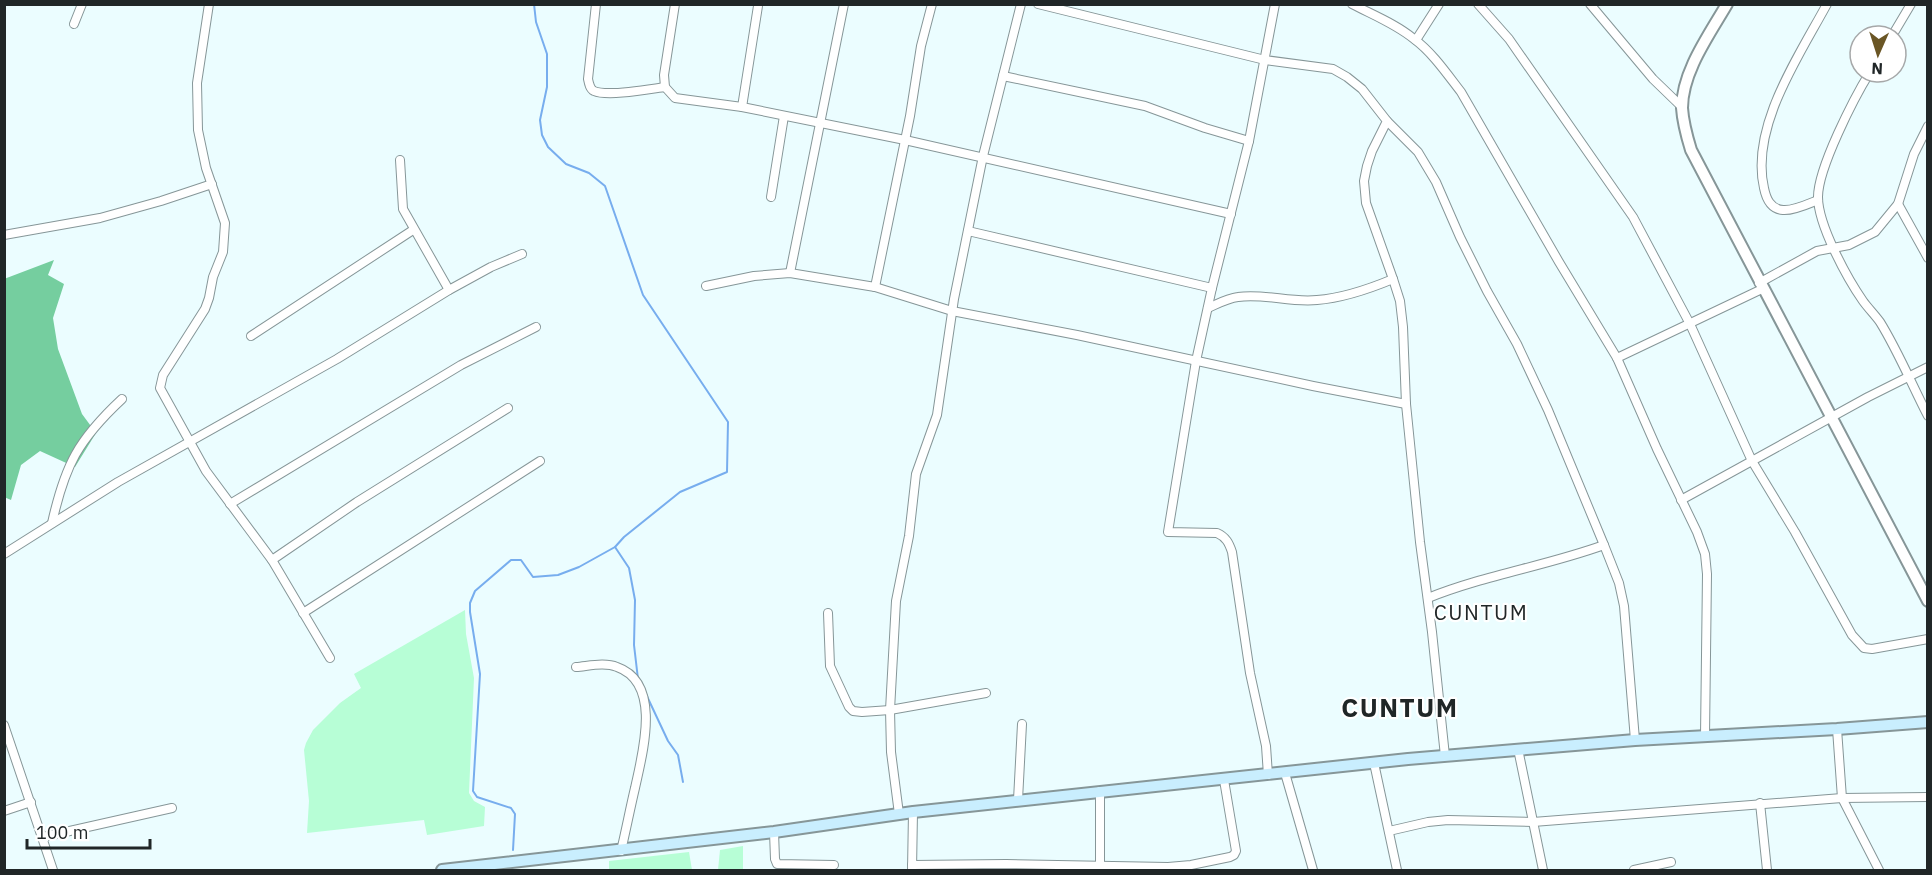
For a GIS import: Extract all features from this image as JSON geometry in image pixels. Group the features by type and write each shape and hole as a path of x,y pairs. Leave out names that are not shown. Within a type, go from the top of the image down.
{"main road":[{"path":"442,870 533,865 913,812 1374,763 1635,740 1928,722"}],"street":[{"path":"74,24 82,4"},
{"path":"209,4 197,83 196,107 200,148 225,224 223,252 213,277 205,309 163,375 160,388 206,471 272,560 330,658"},
{"path":"596,4 588,79 591,88 595,91 614,93 665,87"},
{"path":"675,4 664,75 665,87 675,98 742,107 983,156 1231,213"},
{"path":"790,273 844,4"},
{"path":"875,287 905,140 921,46 932,4"},
{"path":"899,814 891,752 890,710 896,601 909,536 916,474 937,415 952,311 983,156 1021,4"},
{"path":"1038,4 1266,60 1333,69 1362,89 1387,121 1418,152 1432,174 1464,246 1517,344 1548,410 1619,583 1624,606 1635,740"},
{"path":"1268,775 1266,746 1251,682 1232,552 1228,541 1218,533 1168,532 1196,361 1249,141 1275,4"},
{"path":"1352,4 1416,40 1461,92 1617,358 1705,554 1707,574 1705,736"},
{"path":"1416,40 1439,4"},
{"path":"1478,4 1509,39 1633,217 1690,324 1752,461 1857,642 1864,648 1872,649 1928,639"},
{"path":"1590,4 1653,79 1682,107"},
{"path":"1727,4 1687,80 1682,107 1691,150 1928,601"},
{"path":"1818,200 1790,210 1782,211 1772,207 1764,190 1762,163 1769,120 1783,86 1827,4"},
{"path":"1899,24 1911,4"},
{"path":"742,107 758,6"},
{"path":"1004,76 1145,106 1249,141"},
{"path":"1864,84 1821,176 1818,210 1835,249 1860,296 1884,329 1928,416"},
{"path":"771,197 784,116"},
{"path":"1387,121 1372,151 1364,181 1368,212 1394,279 1403,327 1406,404 1445,756"},
{"path":"1617,358 1690,324 1761,286 1817,251 1849,245 1875,232 1898,204 1914,154 1928,126"},
{"path":"400,160 401,203 413,230 449,290"},
{"path":"4,235 100,218 212,184"},
{"path":"1898,204 1928,258"},
{"path":"251,336 413,230"},
{"path":"968,231 1212,288"},
{"path":"4,554 118,482 337,359 449,290 490,267 522,254"},
{"path":"705,286 754,276 790,273 875,287 952,311 1406,404"},
{"path":"1208,308 1236,297 1317,300 1369,289 1394,279"},
{"path":"230,504 460,365 536,327"},
{"path":"1681,500 1928,368"},
{"path":"52,523 64,477 72,457 104,416 122,399"},
{"path":"272,560 357,502 508,408"},
{"path":"303,613 540,461"},
{"path":"1428,598 1460,586 1570,557 1604,545"},
{"path":"828,613 830,666 853,711 890,710 986,693"},
{"path":"576,667 603,664 616,666 632,677 644,700 645,745 621,851"},
{"path":"1018,800 1022,724"},
{"path":"4,725 7,742 44,837 53,870"},
{"path":"1837,729 1842,798 1880,870"},
{"path":"1518,749 1543,870"},
{"path":"1374,763 1397,870"},
{"path":"1285,773 1313,870"},
{"path":"913,812 912,868 1006,864 1100,869 1191,865 1234,855 1236,851 1224,780"},
{"path":"1100,791 1100,869"},
{"path":"1389,831 1448,820 1533,822 1760,803 1878,796 1917,799 1928,797"},
{"path":"4,811 31,802"},
{"path":"1760,803 1767,870"},
{"path":"44,837 172,808"},
{"path":"774,832 777,864 834,865"},
{"path":"1634,870 1671,862"}],"green space":[{"path":"54,260 48,275 64,284 53,318 58,349 82,414 96,433 75,467 40,451 21,465 11,500 4,497 4,279"},
{"path":"465,610 466,634 474,678 469,793 474,801 485,807 484,826 427,835 424,820 307,833 309,801 304,750 313,730 340,703 361,688 354,674"},
{"path":"743,846 743,870 718,870 720,850"},
{"path":"689,852 692,870 609,870 609,861"}],"waterway":[{"path":"513,850 515,814 511,808 477,797 473,791 480,674 470,612 470,603 475,591 511,560 521,560 533,577 558,575 579,567 615,547 624,537 680,492 727,472 728,422 643,295 605,186 589,173 566,164 548,147 542,135 540,120 547,87 547,54 536,22 534,4"},
{"path":"615,547 629,568 635,600 634,645 638,679"},
{"path":"645,692 668,741 678,755 683,782"}],"district":[{"name":"CUNTUM","path":"1481,613"},
{"name":"CUNTUM","path":"1400,708"}]}
